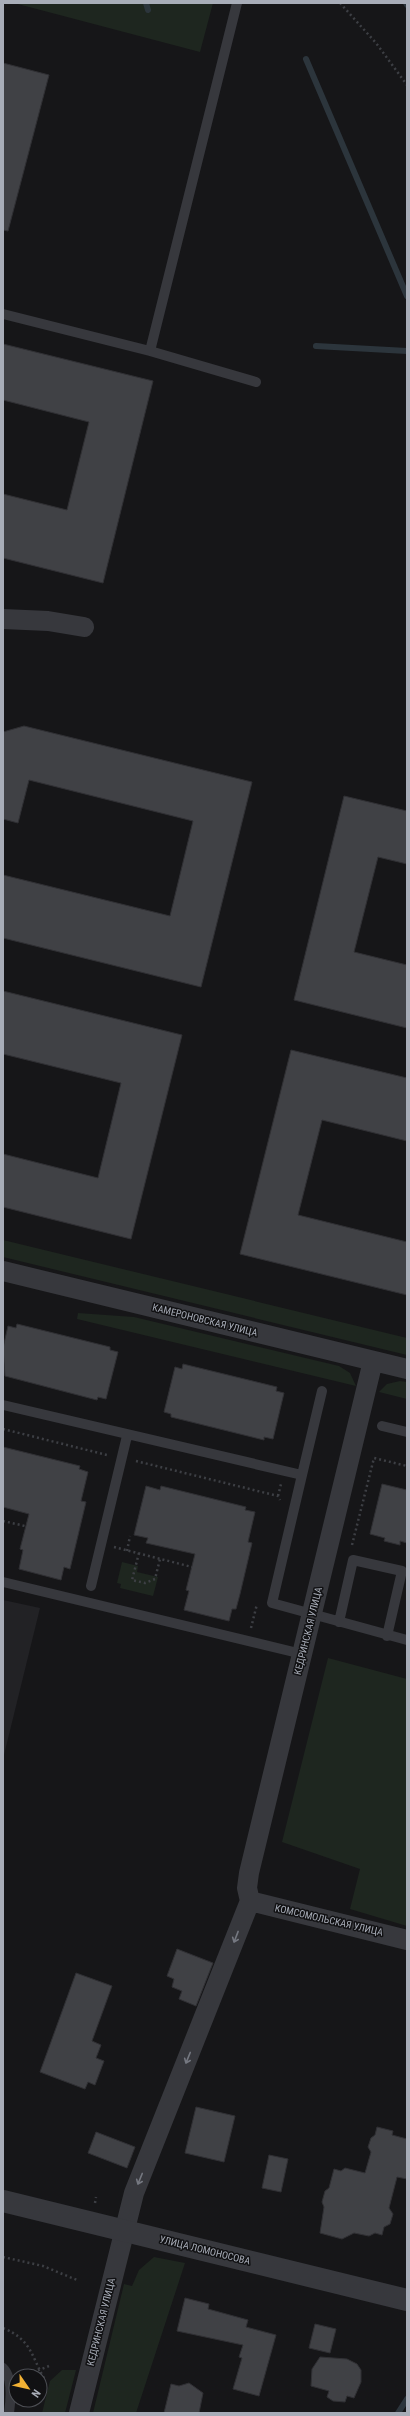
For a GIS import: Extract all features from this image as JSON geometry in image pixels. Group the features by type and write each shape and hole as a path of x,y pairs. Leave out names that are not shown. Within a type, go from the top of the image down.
{"street":[{"path":"3,619 48,621 84,627"},
{"name":"КАМЕРОНОВСКАЯ УЛИЦА","path":"3,1271 407,1369"},
{"name":"КЕДРИНСКАЯ УЛИЦА","path":"79,2413 134,2193 250,1901 247,1888 249,1872 373,1361"},
{"name":"КОМСОМОЛЬСКАЯ УЛИЦА","path":"250,1901 407,1940"},
{"name":"УЛИЦА ЛОМОНОСОВА","path":"3,2202 124,2230 407,2300"}],"lane":[{"path":"150,351 237,3"},
{"path":"3,314 150,351 256,382"},
{"path":"322,1391 272,1603 312,1616 407,1640"},
{"path":"3,1405 126,1436 302,1475"},
{"path":"382,1426 407,1432"},
{"path":"91,1586 126,1436"},
{"path":"339,1622 353,1560 402,1571 387,1636"},
{"path":"3,1582 302,1654"},
{"path":"3,2368 6,2371 10,2386 9,2413"}],"path":[{"path":"340,3 376,43 407,85"},
{"path":"3,1429 278,1496 281,1502"},
{"path":"356,1530 374,1458 407,1466"},
{"path":"3,1521 25,1526"},
{"path":"127,1551 130,1536"},
{"path":"101,1544 192,1567"},
{"path":"139,1553 132,1580 146,1583 155,1579 160,1559"},
{"path":"250,1628 258,1600"},
{"path":"3,2257 43,2266 77,2280"},
{"path":"3,2328 11,2332 29,2346 39,2368"},
{"path":"44,2368 49,2366"}],"shaded area":[{"path":"14,3 213,3 200,52"},
{"path":"3,1240 407,1338 407,1355 3,1257"},
{"path":"78,1313 134,1317 339,1366 350,1373 356,1386 77,1319"},
{"path":"400,1381 407,1382 407,1399 379,1392 387,1384"},
{"path":"122,1562 138,1566 137,1572 158,1577 153,1596 120,1588 121,1584 117,1583"},
{"path":"3,1600 40,1608 3,1759"},
{"path":"328,1658 407,1679 407,1926 350,1909 360,1869 282,1842"},
{"path":"154,2257 185,2263 136,2413 93,2413 124,2284 132,2286 139,2270"},
{"path":"62,2370 76,2370 65,2413 42,2413 43,2408 48,2408 48,2389 50,2381"}],"building":[{"path":"3,63 49,75 8,231 3,230"},
{"path":"3,344 153,381 103,583 3,558 3,494 67,510 89,422 3,400"},
{"path":"24,726 252,782 201,987 3,938 3,875 170,916 193,821 29,780 18,823 3,819 3,732"},
{"path":"344,796 407,811 407,864 378,857 354,952 407,965 407,1028 294,1000"},
{"path":"3,991 182,1035 131,1239 3,1207 3,1154 98,1178 121,1083 3,1054"},
{"path":"291,1050 407,1078 407,1141 322,1120 298,1215 407,1242 407,1295 240,1254"},
{"path":"17,1324 110,1347 110,1350 118,1352 106,1399 98,1397 97,1400 5,1376 3,1348 8,1326 16,1328"},
{"path":"183,1364 277,1387 276,1391 284,1393 273,1439 264,1437 264,1440 171,1417 171,1414 164,1412 175,1367 182,1369"},
{"path":"3,1447 80,1466 79,1469 88,1472 81,1501 86,1502 70,1569 64,1567 61,1580 19,1569 23,1550 20,1549 29,1514 3,1507"},
{"path":"382,1484 407,1490 407,1543 400,1541 400,1545 384,1541 385,1538 370,1534"},
{"path":"146,1486 160,1490 161,1486 246,1507 245,1510 255,1512 248,1542 252,1543 240,1594 236,1609 232,1609 229,1621 184,1610 189,1591 186,1590 195,1554 146,1543 148,1538 134,1535"},
{"path":"177,1949 213,1963 196,2006 179,1999 182,1991 172,1987 174,1979 167,1976"},
{"path":"76,1973 112,1986 92,2041 101,2045 96,2058 104,2061 95,2085 88,2082 85,2089 40,2072"},
{"path":"196,2107 235,2116 224,2162 185,2153"},
{"path":"377,2127 393,2131 392,2135 407,2139 407,2179 397,2177 389,2208 393,2214 390,2224 384,2227 382,2235 375,2233 369,2236 354,2233 342,2239 320,2233 324,2207 322,2202 325,2191 329,2188 334,2169 341,2171 345,2168 365,2173 371,2152 368,2147 371,2138 375,2135"},
{"path":"96,2132 135,2147 127,2168 88,2153"},
{"path":"269,2155 288,2159 281,2192 262,2188"},
{"path":"185,2298 209,2304 208,2309 248,2320 246,2327 276,2335 259,2396 233,2389 242,2358 239,2357 243,2345 177,2331"},
{"path":"315,2324 336,2329 330,2353 309,2348"},
{"path":"320,2357 347,2359 357,2364 361,2370 361,2382 354,2398 347,2396 345,2402 333,2401 327,2397 329,2391 311,2386 312,2369"},
{"path":"189,2383 203,2393 199,2413 164,2413 171,2384 179,2386"}],"waterway":[{"path":"146,3 148,10"},
{"path":"306,59 407,296"},
{"path":"316,346 407,351"},
{"path":"398,2413 407,2399"}]}
